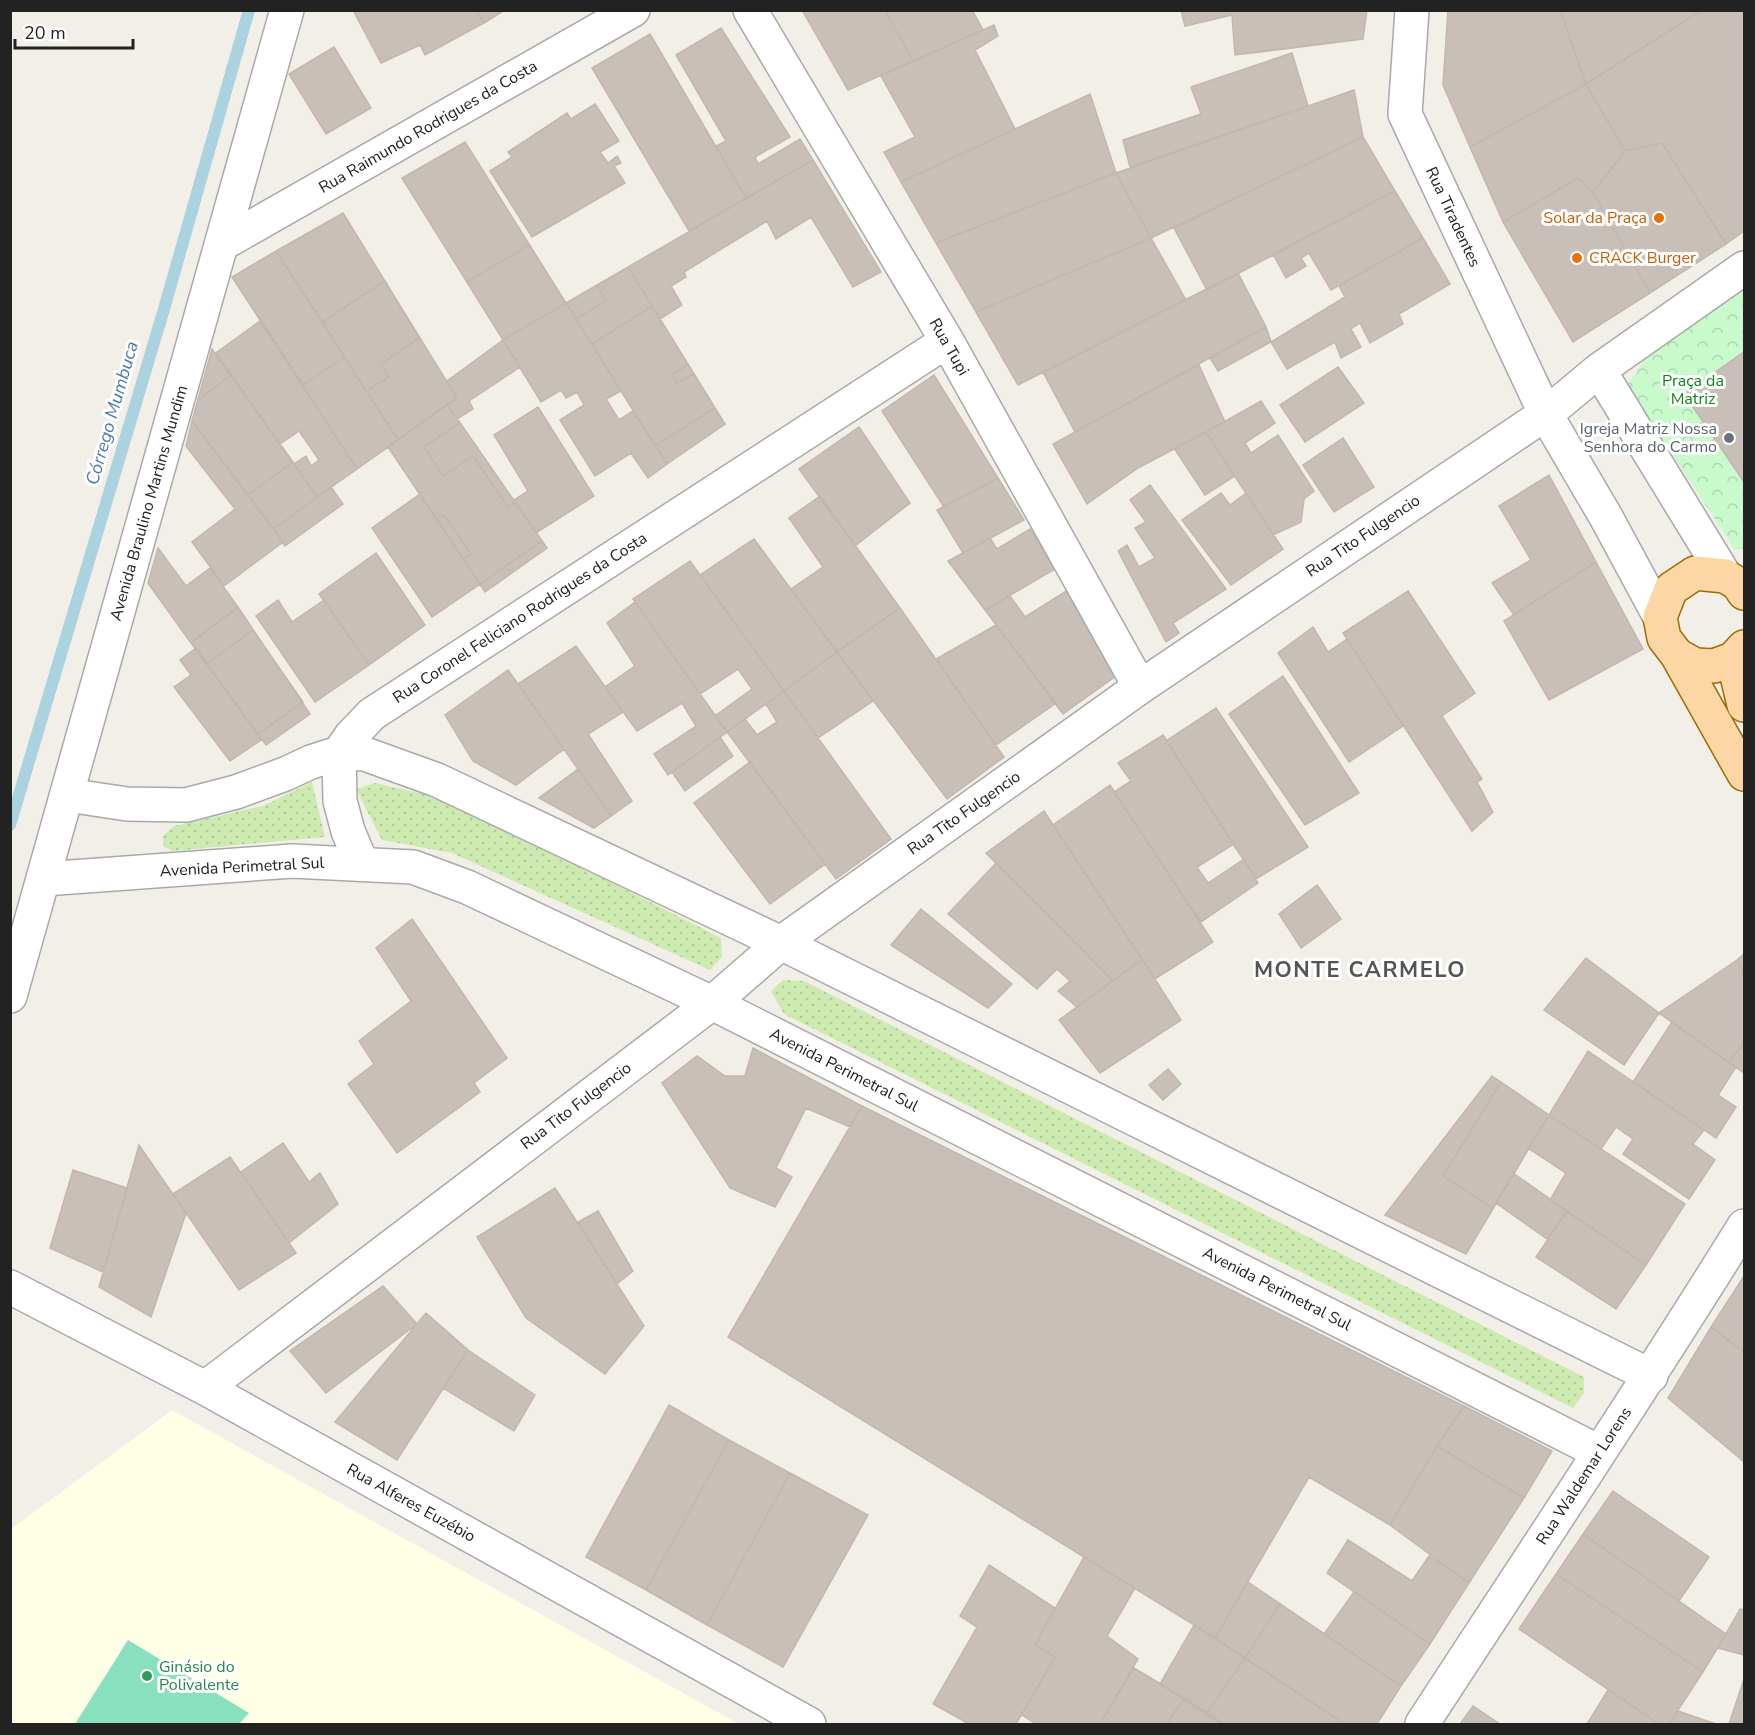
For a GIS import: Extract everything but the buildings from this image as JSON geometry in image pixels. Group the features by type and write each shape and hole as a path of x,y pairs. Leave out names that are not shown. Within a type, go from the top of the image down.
{"main road":[{"path":"1738,583 1695,573 1671,589 1660,617 1664,638 1677,656 1744,774"},
{"path":"1677,656 1695,665 1714,666 1739,653 1744,705"}],"street":[{"name":"Avenida Braulino Martins Mundim","path":"10,996 287,10"},
{"name":"Rua Raimundo Rodrigues da Costa","path":"222,244 633,10"},
{"name":"Rua Tupi","path":"750,10 947,341 1140,687"},
{"name":"Rua Tiradentes","path":"1412,10 1405,114 1545,413 1606,517 1660,617"},
{"name":"Rua Tito Fulgencio","path":"205,1388 712,1003 781,942 1140,687 1545,413 1599,370 1744,268"},
{"name":"Rua Coronel Feliciano Rodrigues da Costa","path":"339,753 351,736 372,714 947,341"},
{"path":"1599,370 1738,583"},
{"path":"339,753 340,801 348,831 362,864"},
{"path":"67,795 127,804 186,805 236,792 339,753 365,754 436,780 781,942 1651,1376"},
{"name":"Avenida Perimetral Sul","path":"44,879 292,861 413,867 467,887 712,1003 1599,1452"},
{"name":"Rua Waldemar Lorens","path":"1422,1725 1651,1376 1744,1226"},
{"name":"Rua Alferes Euzébio","path":"10,1287 205,1388 809,1725"}],"shaded area":[{"path":"172,1410 739,1724 11,1724 10,1530"}],"green space":[{"name":"Praça da Matriz","path":"1744,289 1744,549 1735,550 1627,385 1645,359"},
{"path":"312,782 325,837 172,851 163,846 163,836 174,826 263,806"},
{"path":"375,783 427,795 502,827 721,938 722,957 710,970 452,853 382,840 356,789"},
{"path":"783,980 804,981 1584,1377 1584,1393 1573,1408 784,1014 771,991"},
{"name":"Ginásio do Polivalente","path":"128,1640 249,1713 239,1724 75,1724"}],"waterway":[{"name":"Córrego Mumbuca","path":"10,825 164,309 249,10"}],"place":[{"name":"Solar da Praça","path":"1659,218"},
{"name":"CRACK Burger","path":"1577,258"},
{"name":"Igreja Matriz Nossa Senhora do Carmo","path":"1729,438"},
{"name":"Ginásio do Polivalente","path":"147,1676"}],"district":[{"name":"MONTE CARMELO","path":"1360,970"}]}
